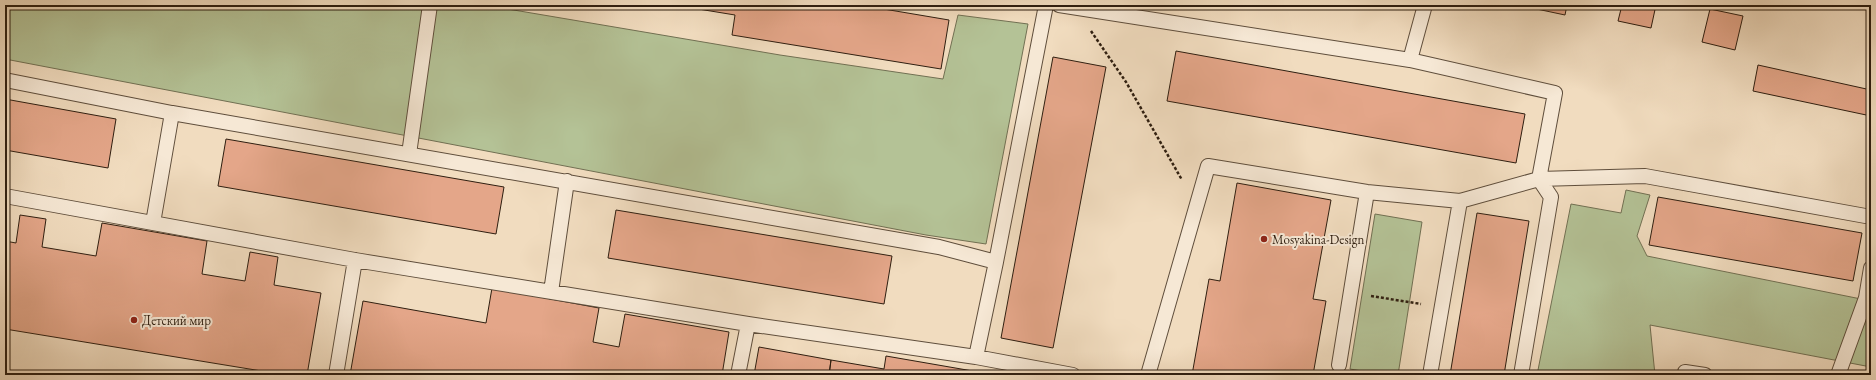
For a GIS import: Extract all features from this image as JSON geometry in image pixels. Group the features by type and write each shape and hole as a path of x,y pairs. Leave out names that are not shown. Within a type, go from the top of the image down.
{"lane":[{"path":"409,154 430,5"},
{"path":"976,357 1046,5"},
{"path":"1059,5 1410,60 1555,93 1539,179 1551,197 1521,375"},
{"path":"1410,60 1425,5"},
{"path":"5,80 172,113 939,247 996,262"},
{"path":"153,223 172,113"},
{"path":"1148,375 1208,166 1367,192 1460,201 1539,179 1645,176 1871,217"},
{"path":"551,292 567,181"},
{"path":"1339,365 1367,192"},
{"path":"5,196 355,260 748,324 976,357 1073,375"},
{"path":"1430,375 1440,307 1460,201"},
{"path":"336,375 355,260"},
{"path":"1838,375 1866,298 1871,268"},
{"path":"738,375 748,324"},
{"path":"1685,372 1705,375"}],"path":[{"path":"1074,7 1126,82 1197,205"},
{"path":"1350,293 1440,307"}],"green space":[{"path":"5,5 484,5 780,55 943,79 958,15 1028,24 986,244 926,235 5,59"},
{"path":"1626,190 1650,195 1637,236 1647,256 1871,301 1871,367 1650,325 1655,375 1537,375 1571,204 1621,213"},
{"path":"1375,214 1422,222 1398,375 1386,375 1350,369"}],"building":[{"path":"674,5 860,5 949,20 941,69 732,35 735,15"},
{"path":"1532,5 1567,5 1565,15 1532,8"},
{"path":"1622,5 1656,5 1651,28 1618,21"},
{"path":"1710,9 1743,16 1735,50 1702,42"},
{"path":"1176,51 1525,114 1516,163 1167,101"},
{"path":"1053,57 1106,67 1053,348 1001,338"},
{"path":"1758,65 1871,90 1871,116 1753,91"},
{"path":"5,99 116,119 108,168 5,150"},
{"path":"226,139 504,187 496,234 218,186"},
{"path":"1237,183 1331,200 1313,299 1326,301 1313,375 1192,375 1209,279 1220,281"},
{"path":"1658,197 1862,233 1853,281 1649,245"},
{"path":"616,210 892,256 884,304 608,258"},
{"path":"1477,213 1529,221 1504,375 1450,375"},
{"path":"20,215 46,219 42,247 96,256 102,223 207,241 202,274 245,281 250,252 278,257 274,285 321,293 307,375 286,375 5,329 5,241 16,243"},
{"path":"492,288 599,308 593,342 619,347 625,314 729,332 722,375 350,375 363,301 486,323"},
{"path":"759,347 831,360 829,375 754,375"},
{"path":"886,356 990,375 829,375 831,360 884,369"}],"place":[{"name":"Mosyakina-Design","path":"1264,239"},
{"name":"Детский мир","path":"134,320"}]}
